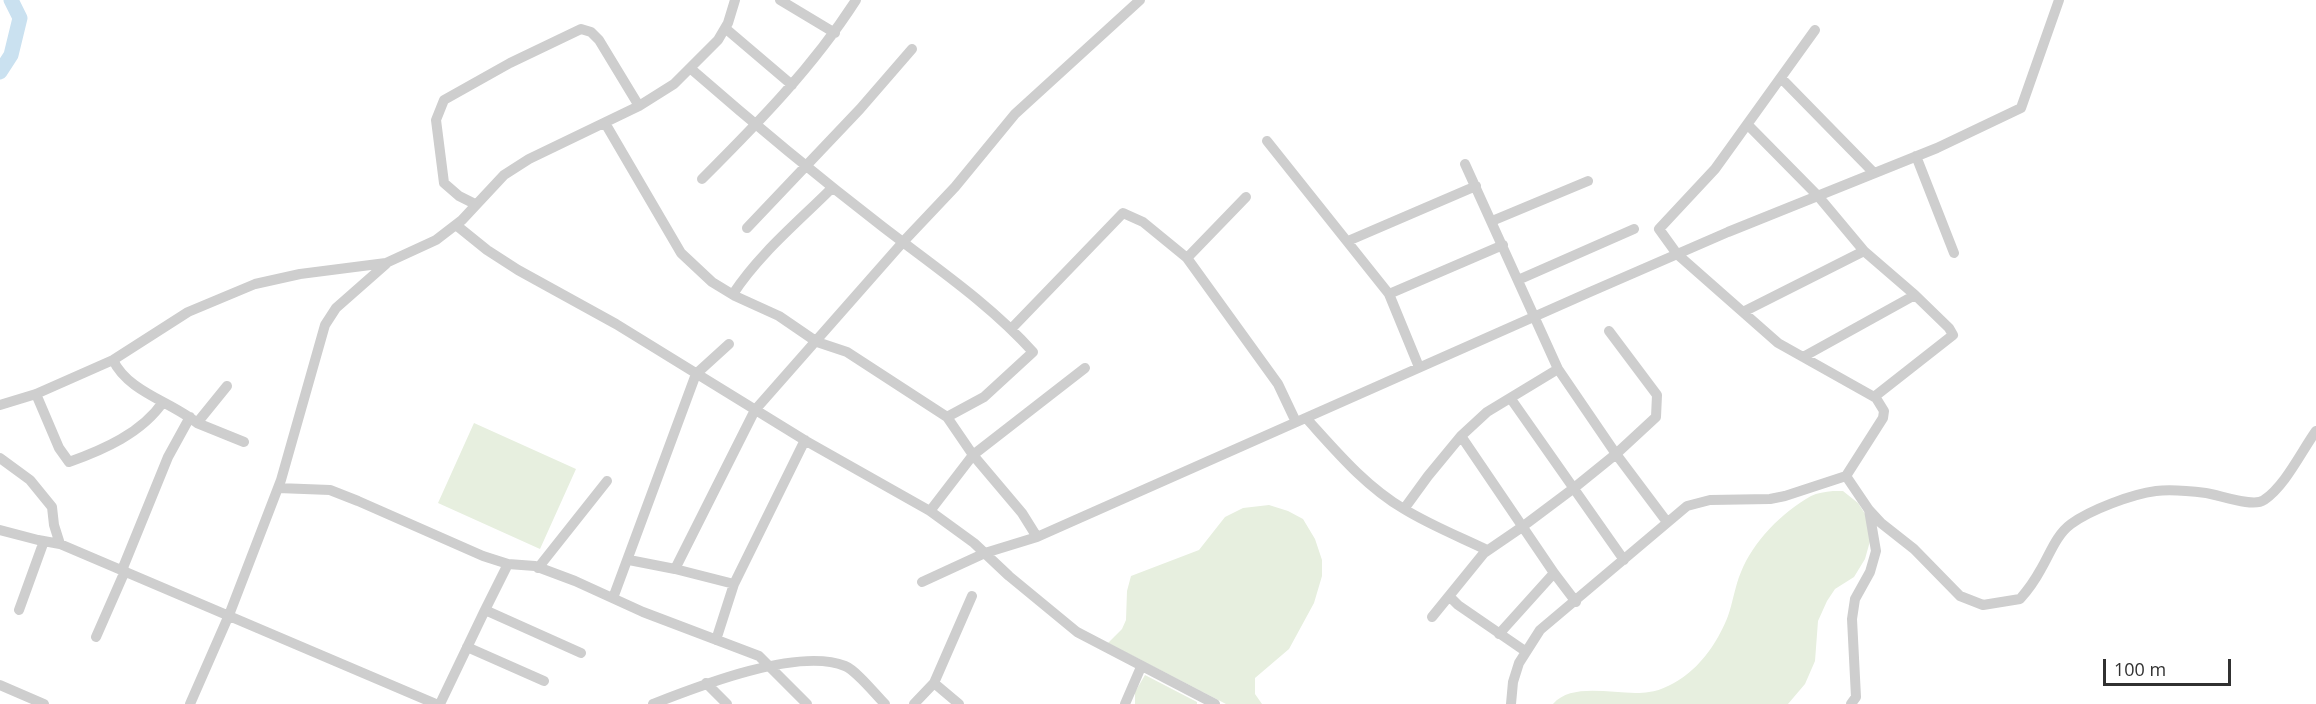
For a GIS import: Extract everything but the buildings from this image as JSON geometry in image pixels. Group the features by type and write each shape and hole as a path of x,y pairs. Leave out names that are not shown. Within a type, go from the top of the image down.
{"street":[{"path":"190,704 278,488 325,325 336,308 386,263 436,240 456,225 504,175 529,159 639,106 674,84 718,40 735,0"},
{"path":"780,0 835,33"},
{"path":"702,179 756,126 792,85 835,33 856,0"},
{"path":"675,569 755,410 903,242 955,187 1015,114 1140,0"},
{"path":"922,582 985,553 1037,537 1534,316 1677,254 1916,156 2021,108 2059,0"},
{"path":"725,28 792,85"},
{"path":"475,204 459,196 444,183 436,120 444,100 510,63 581,29 591,32 599,40 639,106"},
{"path":"1511,704 1513,682 1525,651 1540,630 1576,602 1687,506 1700,502 1770,499 1846,476 1883,418 1884,411 1874,397 1778,343 1677,254 1659,229 1715,169 1815,30"},
{"path":"747,228 860,109 912,49"},
{"path":"690,68 832,188 1012,328 1033,352 984,397 947,417"},
{"path":"1781,78 1874,173"},
{"path":"605,123 681,253 712,282 779,316 817,342 847,352 947,417 972,455 1022,513 1037,537"},
{"path":"1748,125 1818,196 1864,251 1949,327 1953,335 1874,397"},
{"path":"1267,141 1389,294 1419,368"},
{"path":"1916,156 1953,253"},
{"path":"1465,164 1558,369 1616,454 1667,522"},
{"path":"1492,221 1588,181"},
{"path":"1348,241 1476,186"},
{"path":"733,294 741,281 765,255 832,188"},
{"path":"1187,258 1246,197"},
{"path":"1012,328 1123,213 1143,222 1187,258 1278,384 1301,420 1352,468 1404,509 1487,550"},
{"path":"456,225 487,250 518,270 616,324 805,440 930,511 985,553 1077,632 1215,704"},
{"path":"1518,280 1634,229"},
{"path":"1389,294 1503,245"},
{"path":"1743,312 1864,251"},
{"path":"0,405 36,394 113,360 188,312 255,284 300,274 386,263"},
{"path":"1803,357 1915,295"},
{"path":"1432,616 1487,550 1574,488 1656,417 1657,395 1608,331"},
{"path":"613,598 629,560 696,374 729,344"},
{"path":"113,360 130,380 163,402 193,420 244,442"},
{"path":"930,511 972,455 1086,368"},
{"path":"1404,509 1461,436 1487,412 1558,369"},
{"path":"96,637 168,458 193,420 227,386"},
{"path":"36,394 59,448 69,462 97,451 130,433 156,413 163,402"},
{"path":"1511,399 1624,560"},
{"path":"1846,476 1869,510 1914,549 1960,596 1983,605 2020,599 2031,585 2055,542 2069,526 2083,516 2134,496 2156,491 2207,493 2254,503 2262,502 2278,487 2316,431"},
{"path":"1461,436 1576,602"},
{"path":"716,640 734,584 805,440"},
{"path":"0,458 30,480 52,507 54,525 60,544"},
{"path":"538,568 607,481"},
{"path":"278,488 330,490 483,556 508,564 538,568 759,656 807,704"},
{"path":"1865,704 1853,700 1852,619 1856,599 1870,572 1876,551 1869,510"},
{"path":"0,530 60,544 438,704 508,564"},
{"path":"19,610 44,541"},
{"path":"629,560 734,584"},
{"path":"1499,634 1554,573"},
{"path":"914,704 934,683 972,596"},
{"path":"1449,596 1525,651"},
{"path":"485,610 581,653"},
{"path":"466,646 544,681"},
{"path":"654,704 706,683 769,667 810,661 834,662 848,667 885,704"},
{"path":"1125,704 1141,667"},
{"path":"706,683 727,704"},
{"path":"934,683 959,704"},
{"path":"0,685 44,704"}],"green space":[{"path":"474,423 576,469 540,549 438,503"},
{"path":"1843,491 1858,503 1867,517 1872,534 1865,559 1854,577 1835,589 1827,601 1818,621 1815,661 1805,684 1788,704 1553,704 1562,697 1585,691 1637,693 1654,691 1669,686 1686,675 1706,656 1721,632 1741,572 1761,539 1779,519 1800,503 1813,495"},
{"path":"1269,505 1303,519 1315,539 1322,560 1322,576 1314,603 1289,649 1255,678 1255,694 1262,704 1226,704 1108,643 1122,629 1126,620 1127,591 1131,576 1199,550 1225,517 1243,508"},
{"path":"1145,675 1197,704 1135,704 1135,692"}],"waterway":[{"path":"0,72 11,55 20,18 11,0"}]}
